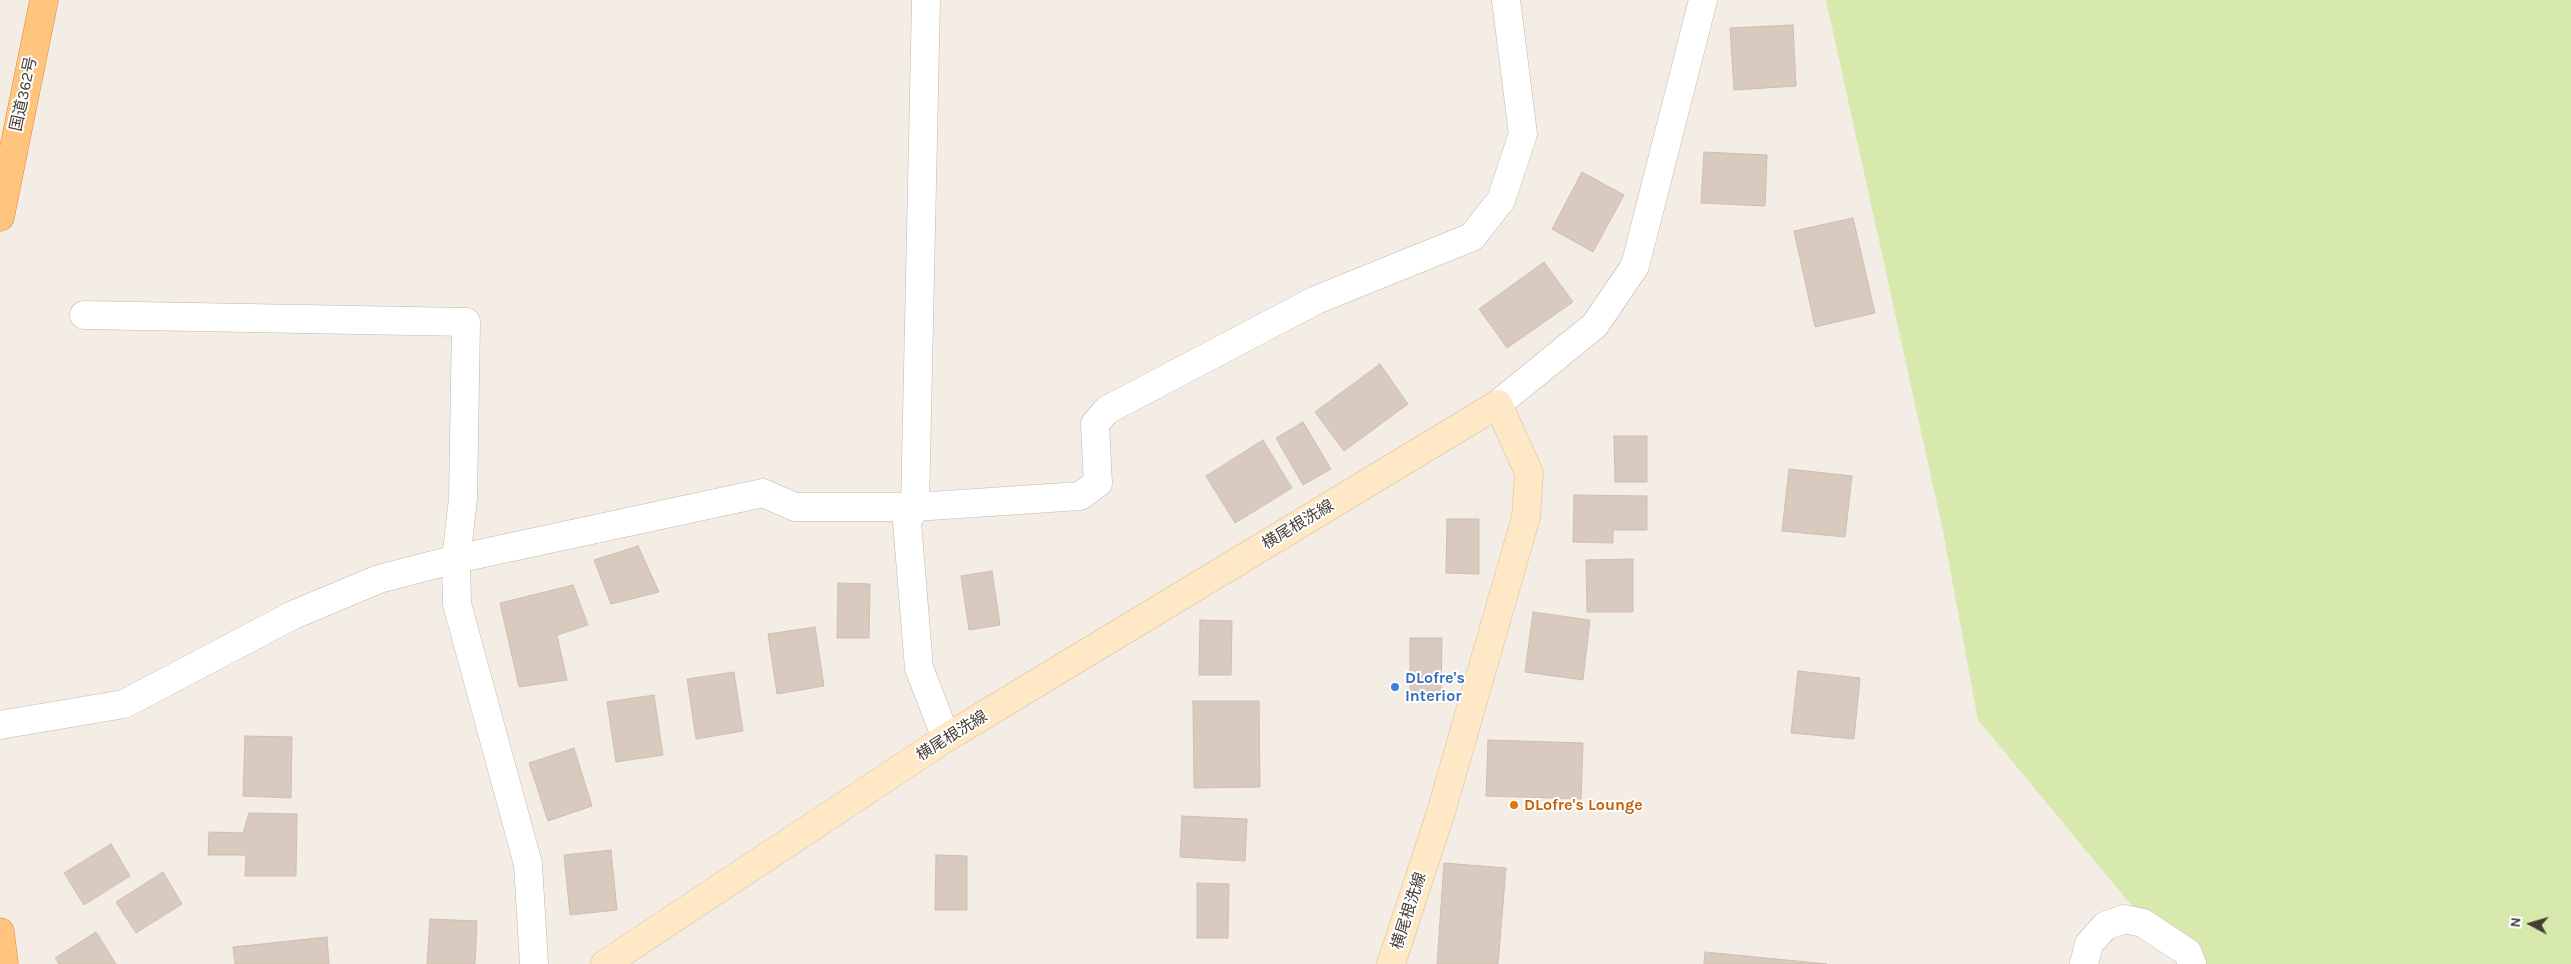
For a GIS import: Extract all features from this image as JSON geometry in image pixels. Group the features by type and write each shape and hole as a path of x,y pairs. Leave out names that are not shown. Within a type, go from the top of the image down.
{"highway":[{"name":"国道362号","path":"0,217 44,0"},
{"path":"0,932 4,964"}],"main road":[{"name":"横尾根洗線","path":"605,964 946,738 1498,404 1529,473 1526,517 1441,812 1391,964"}],"street":[{"path":"926,0 915,507 907,522 919,668 946,738"},
{"path":"0,725 124,704 293,615 379,579 456,559 763,493 795,507 915,507 1080,496 1098,483 1095,424 1107,410 1316,300 1472,237 1501,200 1523,134 1506,0"},
{"path":"1498,404 1595,325 1635,266 1698,1"},
{"path":"84,315 466,322 462,499 456,559 457,604 528,864 534,964"},
{"path":"2084,964 2089,944 2105,926 2124,919 2143,923 2188,953 2192,964"}],"green space":[{"path":"1826,0 2571,0 2571,964 2180,964 1978,720 1943,531"}],"building":[{"path":"1793,25 1796,86 1734,90 1730,28"},
{"path":"1704,152 1767,155 1765,206 1701,203"},
{"path":"1582,172 1624,195 1593,252 1552,229"},
{"path":"1853,218 1875,313 1815,327 1794,231"},
{"path":"1544,262 1573,302 1507,348 1479,309"},
{"path":"1380,364 1408,404 1344,451 1315,412"},
{"path":"1303,422 1331,469 1303,485 1276,438"},
{"path":"1614,436 1647,436 1647,482 1615,482"},
{"path":"1263,440 1292,488 1235,523 1206,476"},
{"path":"1789,469 1852,476 1845,537 1782,531"},
{"path":"1574,495 1647,496 1647,530 1613,530 1613,543 1573,542"},
{"path":"1447,519 1479,519 1479,574 1446,573"},
{"path":"638,546 659,592 611,604 594,560"},
{"path":"1633,559 1633,612 1587,612 1586,560"},
{"path":"992,571 1000,625 969,630 961,576"},
{"path":"838,583 870,584 869,638 837,638"},
{"path":"573,585 588,625 557,635 567,680 519,687 500,603"},
{"path":"1533,612 1590,620 1583,680 1525,672"},
{"path":"1200,620 1232,621 1231,675 1199,675"},
{"path":"815,627 824,686 777,694 768,634"},
{"path":"1410,638 1442,638 1441,693 1410,692"},
{"path":"1798,671 1860,678 1854,739 1791,733"},
{"path":"734,672 743,731 696,739 687,679"},
{"path":"654,695 663,755 616,762 607,702"},
{"path":"1193,701 1259,701 1260,787 1194,788"},
{"path":"245,736 292,737 291,798 243,796"},
{"path":"1488,740 1583,743 1581,799 1486,796"},
{"path":"574,748 592,806 548,821 529,763"},
{"path":"249,813 297,814 296,876 245,876 246,855 208,855 209,832 243,833"},
{"path":"1182,816 1247,819 1245,861 1180,857"},
{"path":"111,844 130,876 84,905 64,873"},
{"path":"611,850 617,910 570,915 564,855"},
{"path":"936,855 967,856 967,910 935,910"},
{"path":"1444,863 1506,868 1498,964 1437,964"},
{"path":"163,872 182,904 136,933 116,902"},
{"path":"1197,883 1229,884 1228,938 1197,938"},
{"path":"430,919 477,921 475,964 427,964"},
{"path":"96,932 116,964 59,964 55,958"},
{"path":"327,937 329,964 235,964 233,947"},
{"path":"1705,952 1827,964 1704,964"}],"place":[{"name":"DLofre's Interior","path":"1395,687"},
{"name":"DLofre's Lounge","path":"1514,805"}]}
